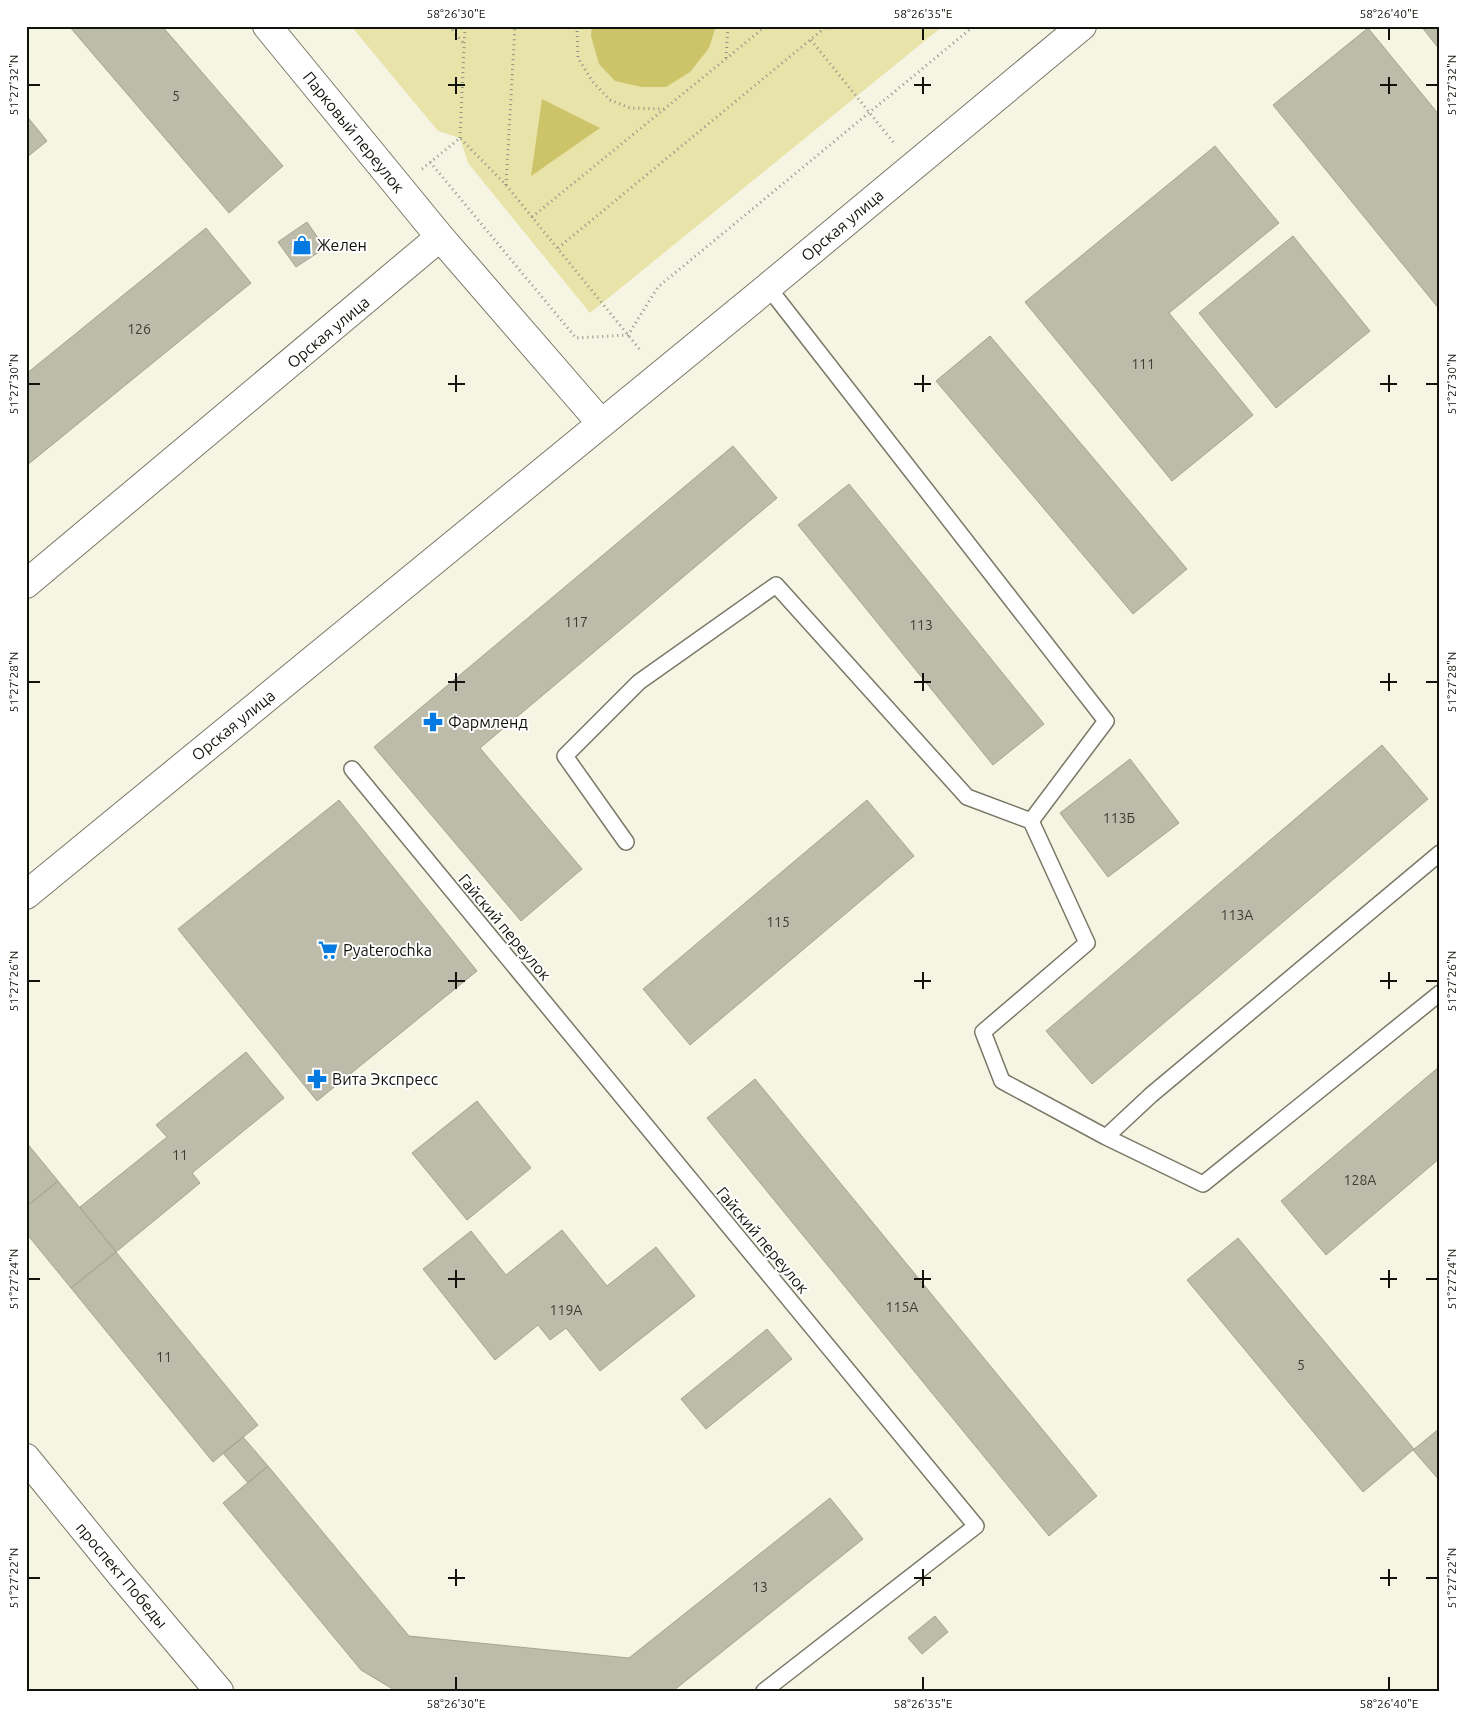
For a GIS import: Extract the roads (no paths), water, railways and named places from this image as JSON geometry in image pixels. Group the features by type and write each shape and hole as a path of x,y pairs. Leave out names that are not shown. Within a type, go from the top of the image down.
{"street":[{"name":"Парковый переулок","path":"267,26 440,237"},
{"name":"Орская улица","path":"26,895 768,287 1082,26"},
{"name":"Орская улица","path":"26,584 440,237"},
{"path":"440,237 601,423"},
{"name":"проспект Победы","path":"26,1458 219,1691"}],"lane":[{"path":"768,287 1106,721 1032,821"},
{"path":"626,842 565,756 640,682 776,585 967,797 1032,821 1087,943 983,1032 1002,1081 1106,1136 1203,1184 1440,993"},
{"name":"Гайский переулок","path":"352,769 976,1526 764,1691"},
{"path":"1106,1136 1158,1089 1440,852"}],"place":[{"name":"Желен","path":"302,245"},
{"name":"Фармленд","path":"433,722"},
{"name":"Pyaterochka","path":"328,950"},
{"name":"Вита Экспресс","path":"317,1079"}]}
